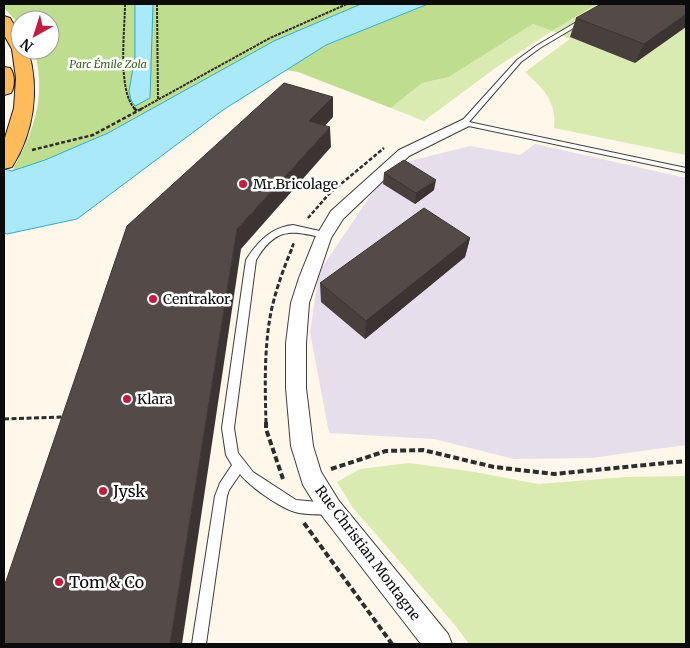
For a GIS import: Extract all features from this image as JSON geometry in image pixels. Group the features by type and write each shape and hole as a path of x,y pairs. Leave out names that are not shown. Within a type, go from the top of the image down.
{"main road":[{"path":"5,159 18,127 25,97 25,70 23,60"},
{"path":"4,72 4,89"}],"street":[{"name":"Rue Christian Montagne","path":"438,644 331,509 311,476 302,446 296,388 296,328 300,303 324,235 343,208 396,159 464,123"}],"lane":[{"name":"Rue Christian Montagne","path":"464,123 519,61 538,46 594,13"},
{"path":"464,123 686,170"},
{"path":"324,235 292,228 278,230 257,249 251,260 228,428 230,446 239,465 249,476 295,506 331,509"},
{"path":"199,644 221,496 224,486 239,465"}],"path":[{"path":"125,4 124,82 130,104 137,111"},
{"path":"157,4 158,100"},
{"path":"5,159 93,135 270,38 347,4"},
{"path":"4,419 69,417"},
{"path":"311,476 386,451 423,450 494,468 554,474 686,461"}],"shaded area":[{"path":"535,144 686,178 686,445 591,458 514,459 434,439 329,433 310,332 319,272 377,186 410,161 470,146 520,155"}],"green space":[{"name":"Parc Émile Zola","path":"4,4 361,4 274,41 108,133 45,160 12,171 27,142 36,113 39,98 36,60 60,60 60,10 10,10 10,14 4,8"},
{"path":"428,4 597,4 552,31 533,24 449,77 422,83 391,108 298,72 286,70 326,45"},
{"path":"597,4 686,4 686,155 554,128 551,103 538,84 525,72 570,39 552,31"},
{"path":"533,24 552,31 494,69 424,121 391,108 422,83 449,77"},
{"path":"409,463 475,472 538,484 626,477 686,476 686,644 469,644 455,625 353,508 337,482 360,469"}],"water":[{"path":"135,4 153,4 150,98 135,106 129,91 135,57"},
{"path":"361,4 428,4 326,45 223,110 77,219 7,234 4,233 4,169 12,171 45,160 108,133 274,41"}],"building":[{"path":"601,4 686,4 686,14 644,44 576,18"},
{"path":"284,83 333,97 309,121 330,127 237,229 170,644 4,644 4,587 127,226"},
{"path":"404,160 436,180 416,193 384,173"},
{"path":"424,208 470,238 366,321 320,283"}],"place":[{"name":"Mr.Bricolage","path":"243,184"},
{"name":"Centrakor","path":"153,299"},
{"name":"Klara","path":"127,399"},
{"name":"Jysk","path":"103,491"},
{"name":"Tom & Co","path":"59,582"}]}
